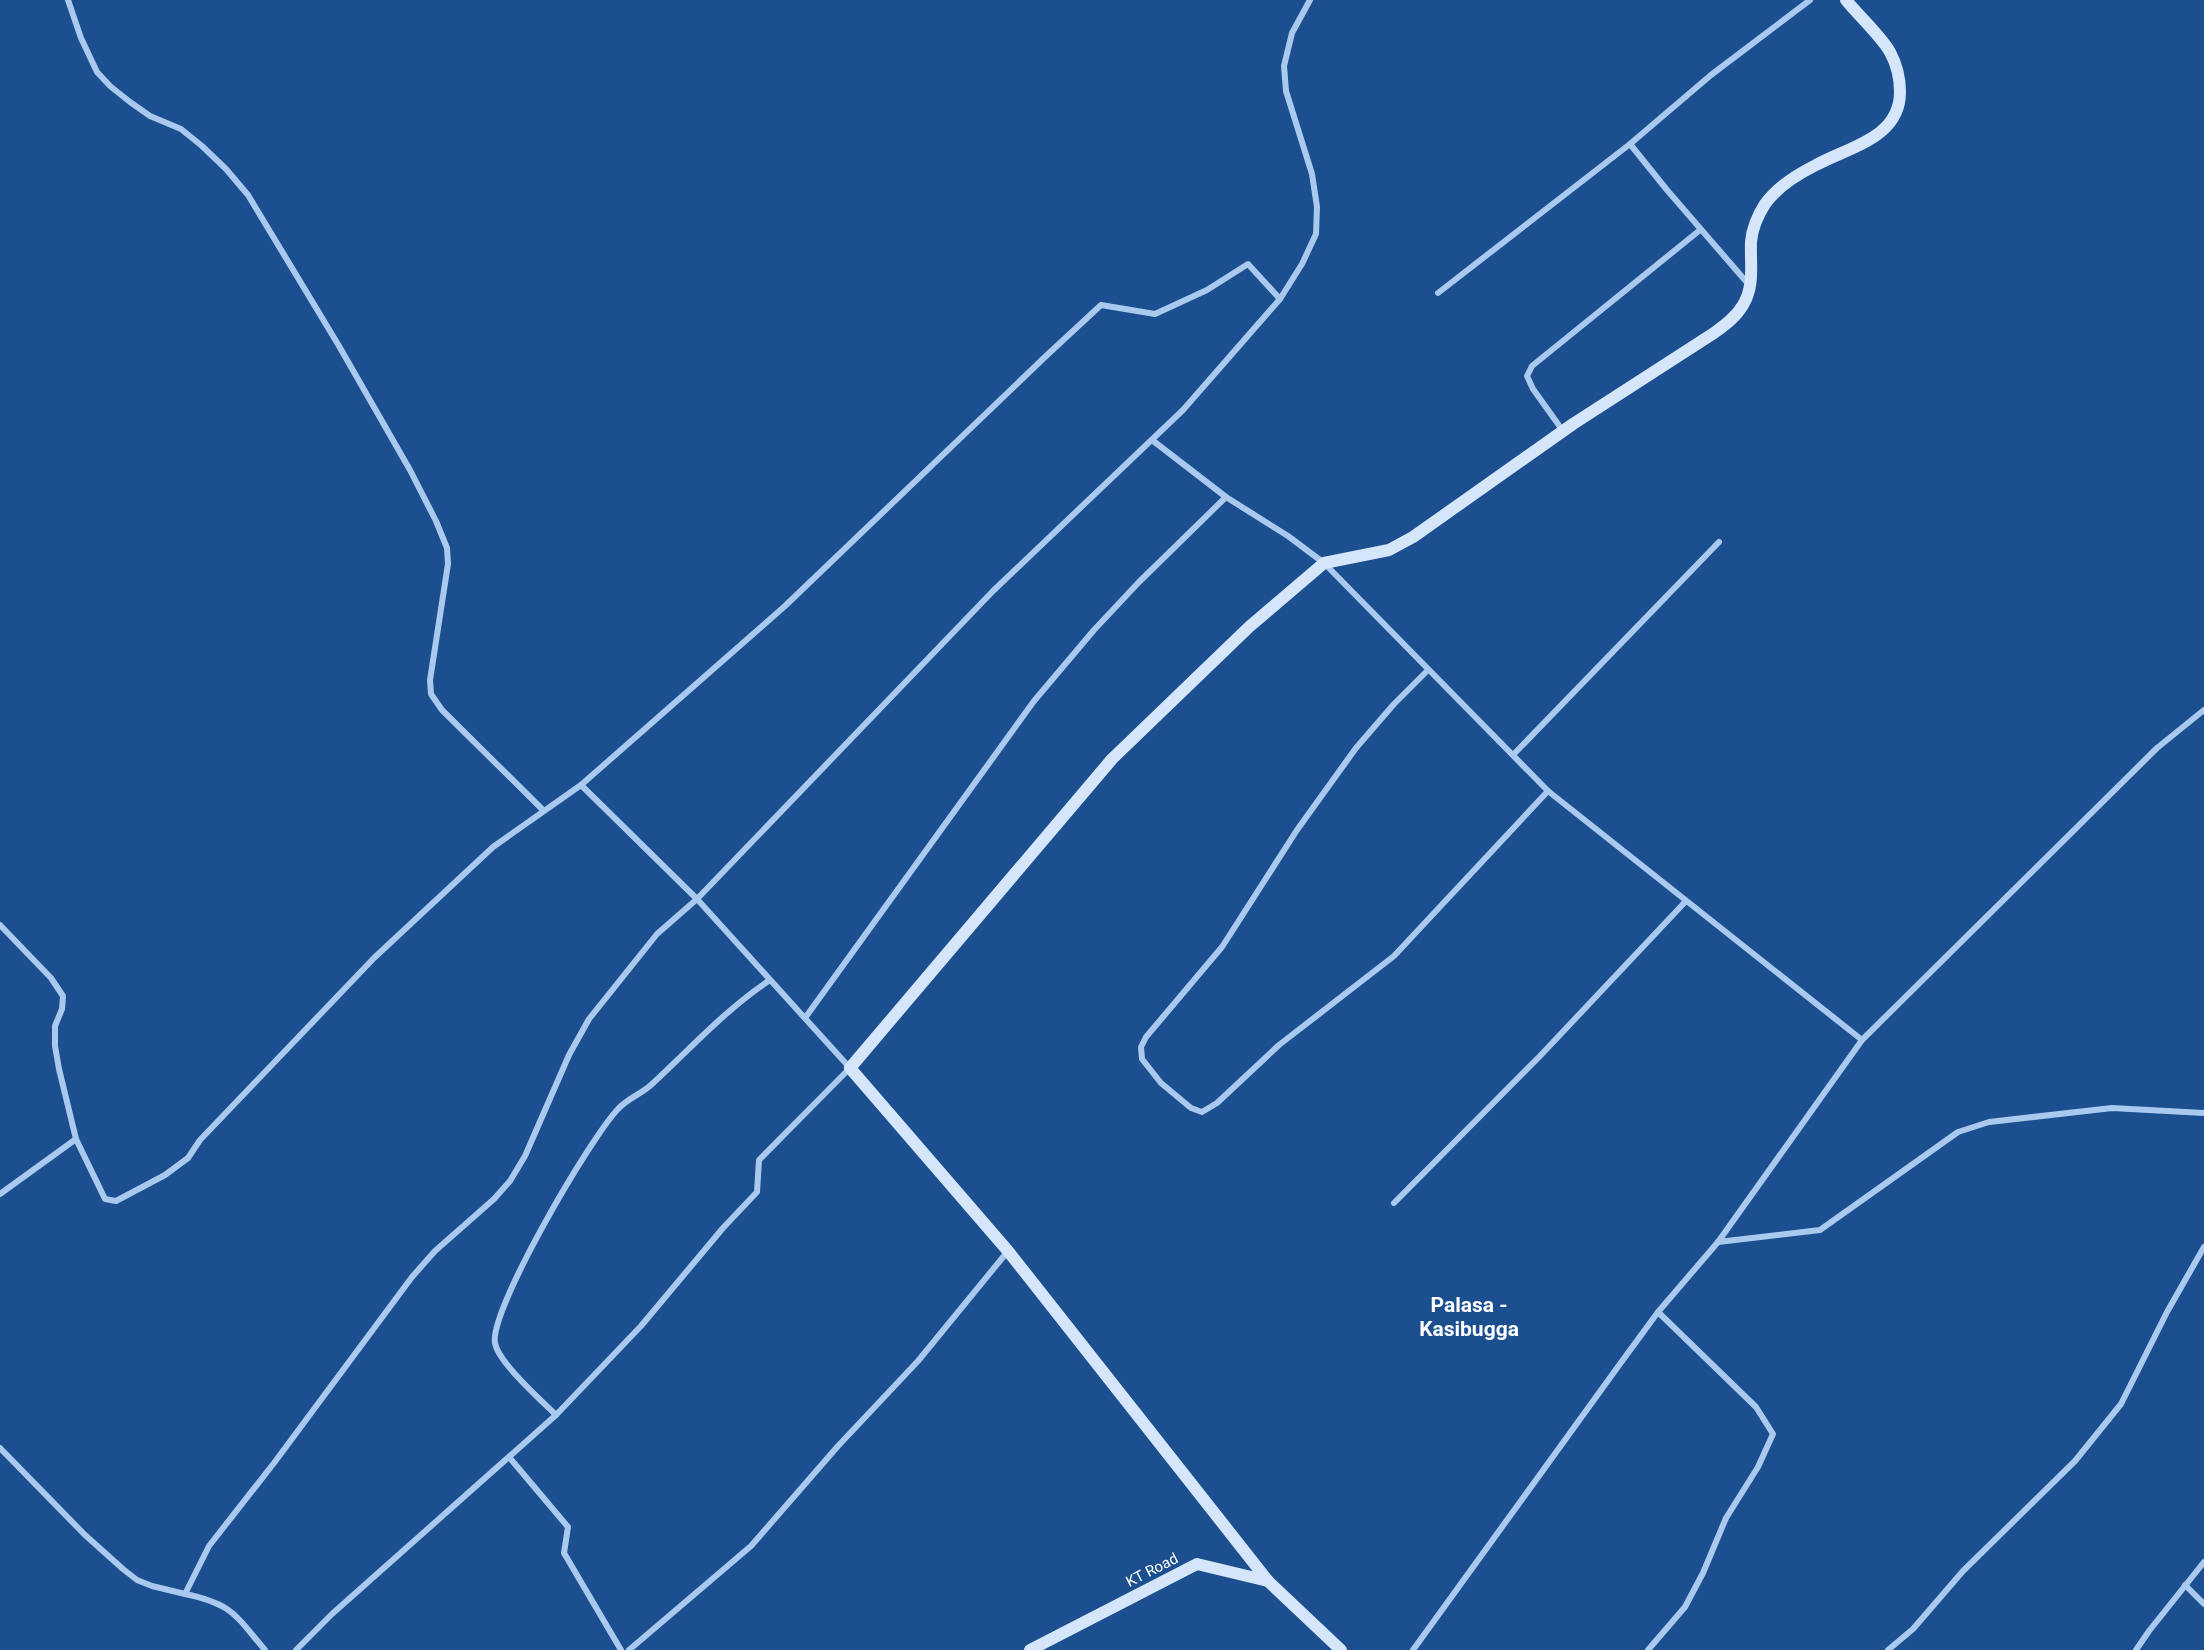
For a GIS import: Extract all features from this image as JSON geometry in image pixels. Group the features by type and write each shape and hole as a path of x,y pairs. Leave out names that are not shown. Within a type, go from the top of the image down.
{"main road":[{"path":"1268,1581 1008,1251 850,1068 1112,759 1249,627 1324,563 1389,550 1413,537 1563,431 1733,319 1744,304 1750,287 1751,241 1756,220 1766,202 1783,186 1816,165 1881,132 1895,117 1900,97 1900,76 1890,51 1845,0"},
{"name":"KT Road","path":"1030,1650 1197,1564 1268,1581 1341,1650"}],"street":[{"path":"68,0 81,38 97,72 130,102 150,116 181,129 226,169 248,195 339,346 410,470 447,548 448,564 434,647 430,680 431,694 442,710 543,810"},
{"path":"185,1593 209,1546 274,1463 412,1277 435,1251 510,1181 525,1156 569,1055 590,1019 657,934 697,899 993,591 1183,410 1280,298 1302,264 1316,234 1317,207 1312,174 1286,91 1284,66 1292,33 1310,0"},
{"path":"1438,293 1630,144 1711,75 1809,0"},
{"path":"1630,144 1750,287"},
{"path":"1563,431 1533,389 1527,376 1532,366 1700,230"},
{"path":"0,925 51,978 63,996 62,1009 56,1026 55,1046 58,1069 76,1139 105,1198 116,1201 165,1175 188,1158 200,1140 374,958 493,847 581,785 785,606 1101,305 1155,314 1207,290 1248,264 1280,298"},
{"path":"1152,440 1226,497 1288,536 1324,563 1548,791 1862,1040"},
{"path":"804,1018 1034,701 1138,582 1226,497"},
{"path":"1513,755 1719,542"},
{"path":"1428,670 1394,704 1356,748 1297,830 1222,946 1146,1036 1141,1047 1142,1059 1161,1083 1191,1108 1203,1112 1217,1103 1279,1046 1394,956 1548,791"},
{"path":"1413,1650 1658,1312 1718,1242 1862,1040 2157,748 2204,710"},
{"path":"296,1650 332,1614 556,1415 641,1326 723,1228 757,1192 759,1160 850,1068 697,899 581,785"},
{"path":"1394,1203 1540,1056 1686,901"},
{"path":"556,1415 509,1367 495,1346 494,1331 498,1318 528,1255 585,1153 620,1107 649,1087 746,995 770,980"},
{"path":"1718,1242 1820,1230 1958,1132 1989,1122 2112,1108 2204,1113"},
{"path":"0,1194 76,1139"},
{"path":"1888,1650 1913,1629 1963,1571 2075,1461 2121,1404 2167,1312 2204,1247"},
{"path":"629,1650 751,1546 838,1446 918,1361 1008,1251"},
{"path":"1648,1650 1685,1607 1703,1573 1726,1518 1758,1467 1773,1434 1756,1407 1658,1312"},
{"path":"0,1448 85,1535 137,1580 152,1586 210,1599 231,1610 265,1650"},
{"path":"509,1457 567,1527 564,1553 621,1650"},
{"path":"2136,1650 2185,1584 2204,1563"},
{"path":"2185,1584 2204,1604"}],"district":[{"name":"Palasa - Kasibugga","path":"1469,1317"}]}
